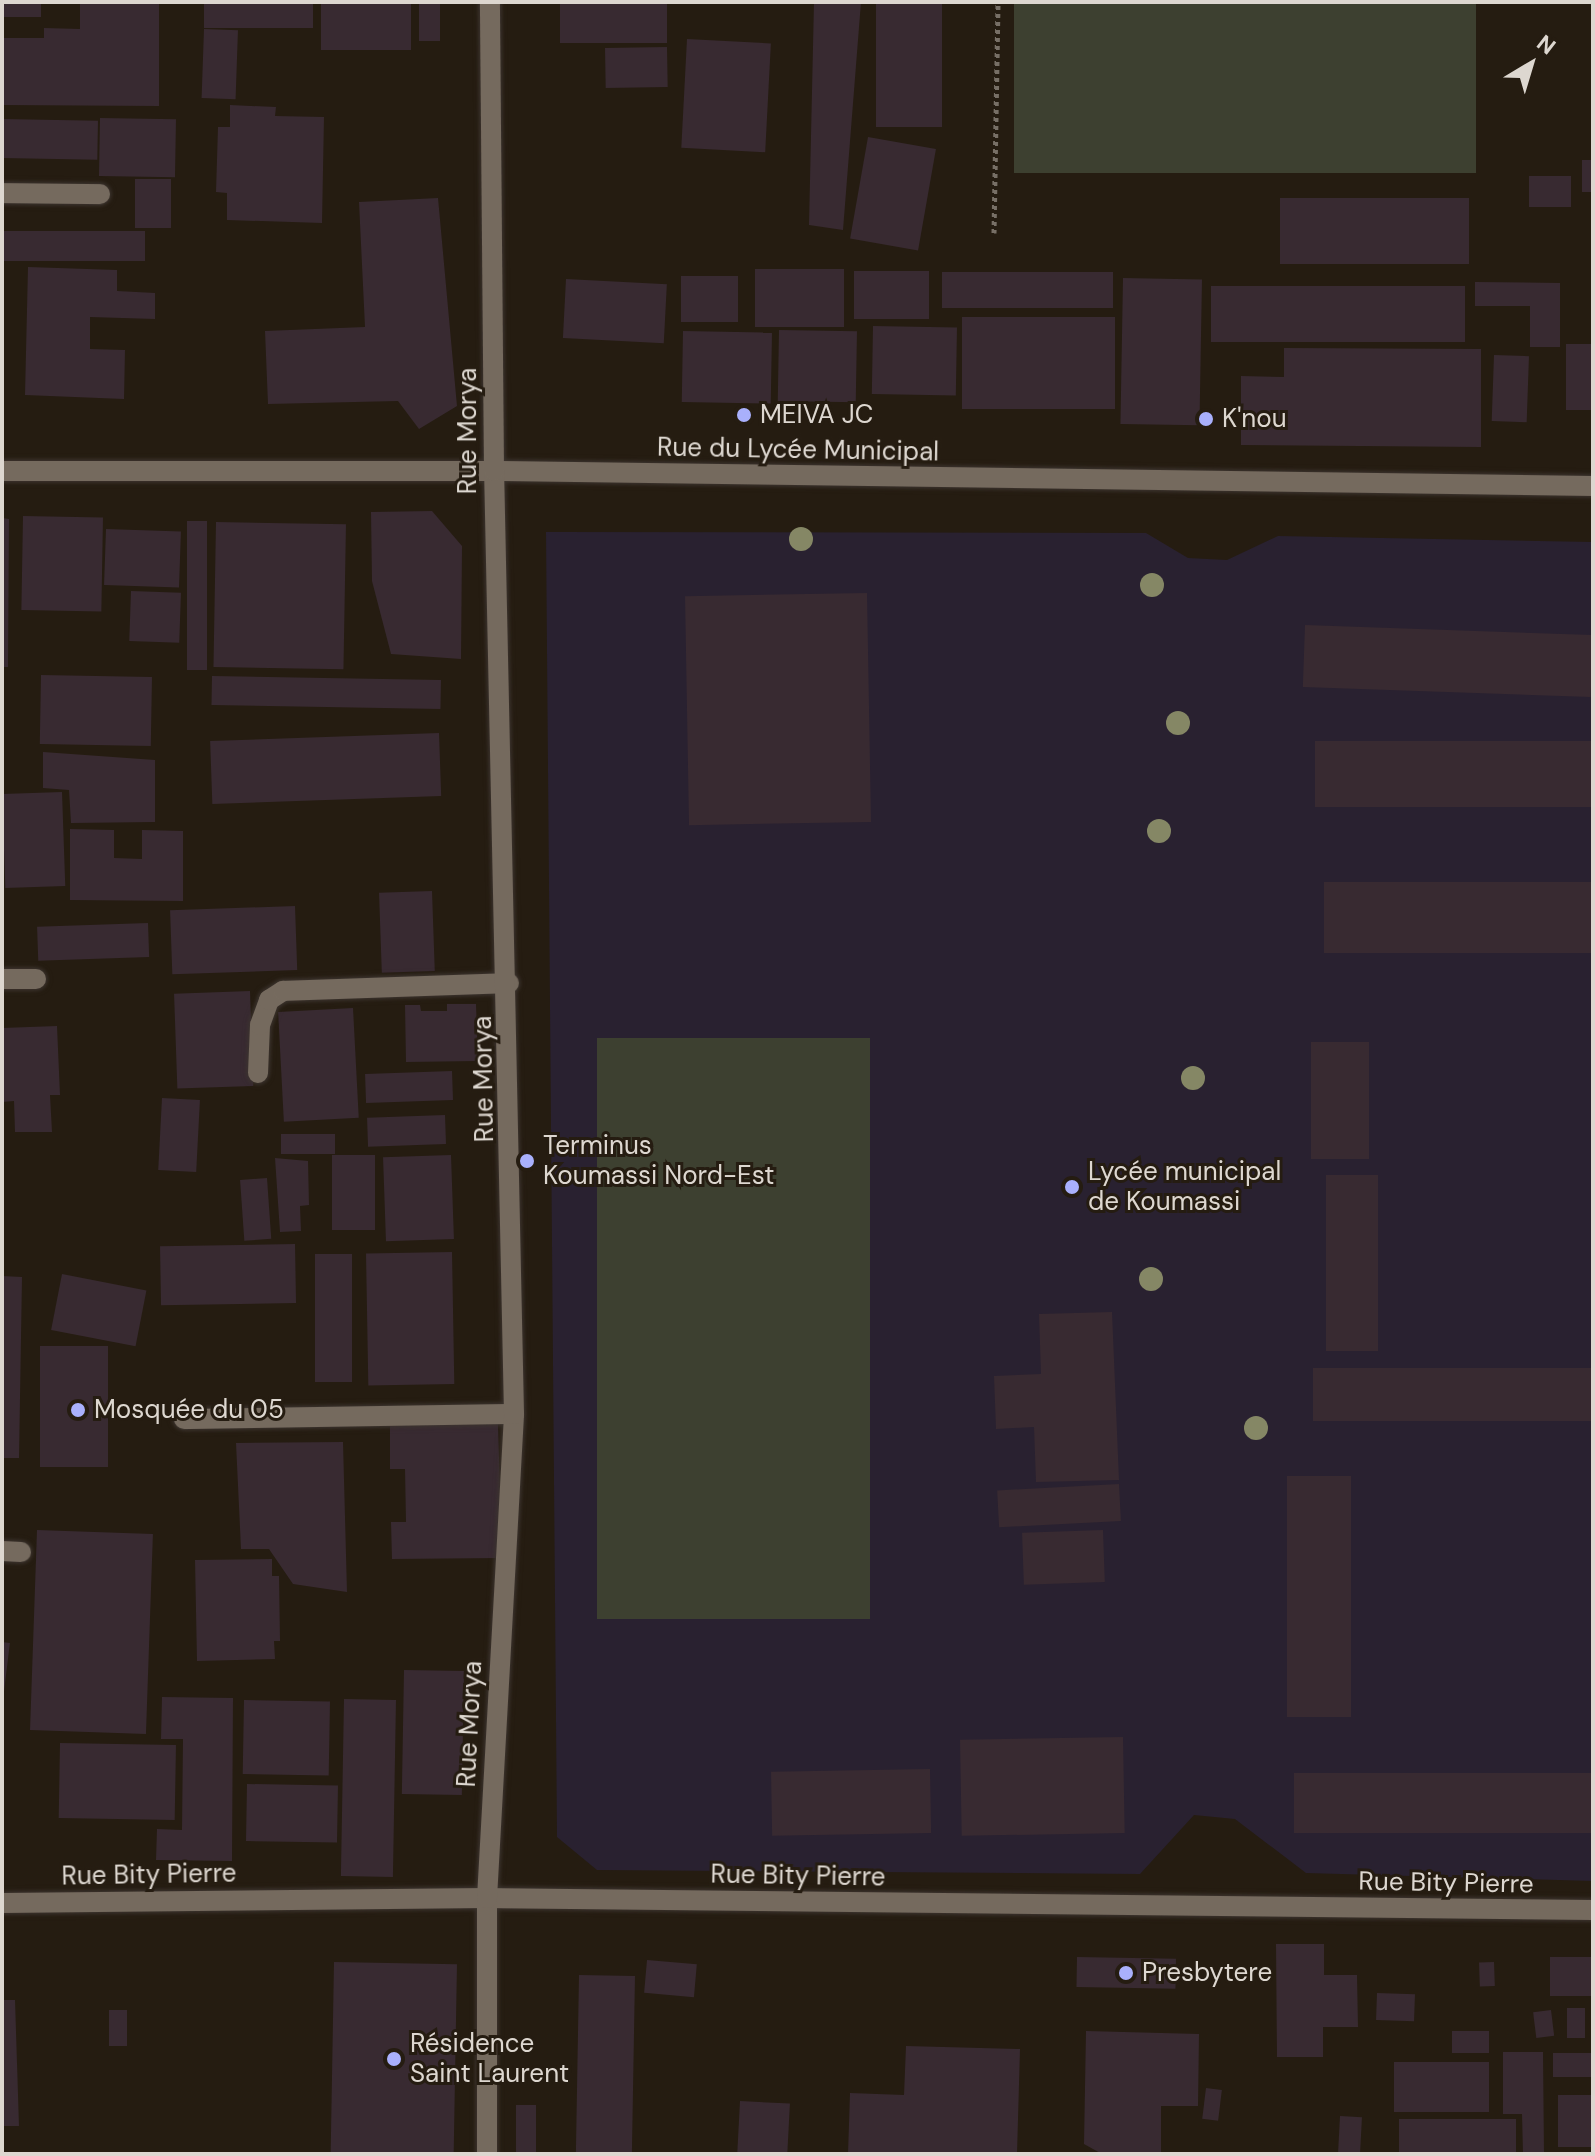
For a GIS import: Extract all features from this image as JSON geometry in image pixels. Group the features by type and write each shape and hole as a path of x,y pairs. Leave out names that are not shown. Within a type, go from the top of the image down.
{"street":[{"name":"Rue Morya","path":"487,2154 487,1898 514,1414 509,983 494,471 490,2"},
{"path":"2,193 100,194"},
{"name":"Rue du Lycée Municipal","path":"2,471 494,471 1593,486"},
{"path":"2,979 36,979"},
{"path":"258,1073 260,1025 269,1000 283,991 509,983"},
{"path":"184,1419 514,1414"},
{"name":"Rue Bity Pierre","path":"2,1903 487,1898 1593,1910"}],"path":[{"path":"994,233 998,2"}],"shaded area":[{"name":"Lycée municipal de Koumassi","path":"546,532 1146,533 1188,558 1227,560 1278,536 1593,542 1593,1881 1306,1873 1235,1819 1194,1815 1140,1874 597,1870 557,1837"}],"green space":[{"path":"1014,2 1476,2 1476,173 1014,173"},
{"path":"597,1038 870,1038 870,1619 597,1619"}],"building":[{"path":"2,2 41,2 41,17 2,17"},
{"path":"80,2 159,2 159,106 2,105 2,38 44,38 44,28 80,29"},
{"path":"204,2 313,2 313,28 204,28"},
{"path":"321,2 411,2 411,50 321,50"},
{"path":"419,2 440,2 440,41 419,41"},
{"path":"560,2 667,2 667,43 560,43"},
{"path":"814,2 861,2 843,230 809,225"},
{"path":"876,2 942,2 942,127 876,127"},
{"path":"204,29 238,30 236,99 202,98"},
{"path":"687,39 771,43 765,152 681,148"},
{"path":"667,47 668,87 606,88 605,48"},
{"path":"230,105 276,107 275,116 324,117 322,223 227,220 227,193 216,192 218,127 230,127"},
{"path":"100,118 176,119 175,177 99,176"},
{"path":"2,119 98,121 97,160 2,158"},
{"path":"868,137 936,149 918,250 850,238"},
{"path":"1582,160 1593,160 1593,192 1582,192"},
{"path":"1529,176 1571,176 1571,207 1529,207"},
{"path":"135,179 171,179 171,228 135,228"},
{"path":"438,198 457,406 419,429 398,401 268,404 265,331 365,327 359,202"},
{"path":"1280,198 1469,198 1469,264 1280,264"},
{"path":"2,231 145,231 145,261 2,261"},
{"path":"28,267 117,270 117,291 155,293 155,319 90,317 90,349 125,350 124,399 25,395"},
{"path":"755,269 844,269 844,327 755,327"},
{"path":"854,271 929,271 929,319 854,319"},
{"path":"942,272 1113,272 1113,308 942,308"},
{"path":"681,276 738,276 738,322 681,322"},
{"path":"1123,278 1202,279 1199,425 1120,424"},
{"path":"566,279 667,284 664,343 563,338"},
{"path":"1475,282 1560,283 1560,347 1530,347 1530,306 1475,306"},
{"path":"1211,286 1465,286 1465,342 1211,342"},
{"path":"962,317 1115,317 1115,409 962,409"},
{"path":"873,326 957,327 956,395 872,394"},
{"path":"779,330 857,331 856,402 778,401"},
{"path":"683,331 772,333 771,404 682,402"},
{"path":"1566,344 1593,344 1593,410 1566,410"},
{"path":"1284,348 1481,349 1481,447 1241,445 1241,376 1284,377"},
{"path":"1494,355 1529,356 1527,422 1492,421"},
{"path":"432,511 462,546 461,659 391,654 372,581 371,512"},
{"path":"23,516 103,517 101,611 21,610"},
{"path":"2,518 9,519 8,667 2,667"},
{"path":"187,521 207,521 207,670 187,670"},
{"path":"216,522 346,524 343,669 213,667"},
{"path":"106,529 181,532 179,588 104,585"},
{"path":"131,591 181,593 179,643 129,641"},
{"path":"867,593 871,822 689,825 685,596"},
{"path":"1305,625 1593,635 1591,697 1303,687"},
{"path":"41,675 152,677 151,746 40,744"},
{"path":"212,676 441,680 440,709 211,705"},
{"path":"439,733 441,796 212,804 210,741"},
{"path":"1315,741 1593,741 1593,807 1315,807"},
{"path":"43,752 155,760 155,822 71,823 69,790 43,788"},
{"path":"62,792 65,886 5,888 2,794"},
{"path":"70,829 114,830 114,858 142,859 142,830 183,831 183,901 70,900"},
{"path":"1324,882 1593,882 1593,953 1324,953"},
{"path":"432,891 435,971 382,973 379,893"},
{"path":"295,906 297,970 172,974 170,910"},
{"path":"148,923 149,957 38,961 37,927"},
{"path":"250,991 253,1086 177,1089 174,994"},
{"path":"447,1004 476,1004 478,1061 406,1062 405,1005 420,1005 421,1011 447,1011"},
{"path":"353,1008 359,1118 284,1122 278,1012"},
{"path":"57,1026 60,1095 50,1095 52,1132 15,1132 14,1101 2,1102 2,1028"},
{"path":"1311,1042 1369,1042 1369,1159 1311,1159"},
{"path":"452,1071 453,1100 366,1103 365,1074"},
{"path":"162,1098 200,1100 196,1172 158,1170"},
{"path":"445,1115 446,1144 368,1147 367,1118"},
{"path":"281,1134 335,1134 335,1154 281,1154"},
{"path":"332,1155 375,1155 375,1230 332,1230"},
{"path":"451,1155 454,1239 386,1241 383,1157"},
{"path":"275,1158 308,1161 309,1205 300,1206 301,1231 280,1232"},
{"path":"1326,1175 1378,1175 1378,1351 1326,1351"},
{"path":"267,1178 271,1239 244,1241 240,1180"},
{"path":"295,1244 296,1303 161,1305 160,1246"},
{"path":"452,1252 454,1384 368,1385 366,1254"},
{"path":"315,1254 352,1254 352,1382 315,1382"},
{"path":"62,1274 146,1290 136,1346 51,1330"},
{"path":"2,1276 22,1277 19,1458 2,1458"},
{"path":"1112,1312 1119,1480 1036,1482 1034,1427 996,1429 994,1376 1041,1374 1039,1314"},
{"path":"40,1346 108,1346 108,1467 40,1467"},
{"path":"1313,1368 1593,1368 1593,1421 1313,1421"},
{"path":"498,1424 502,1558 392,1559 391,1522 406,1522 405,1469 390,1469 390,1425"},
{"path":"343,1442 347,1592 293,1584 269,1549 241,1549 236,1443"},
{"path":"1287,1476 1351,1476 1351,1717 1287,1717"},
{"path":"1119,1484 1121,1521 999,1527 997,1490"},
{"path":"37,1530 153,1534 146,1734 30,1730"},
{"path":"1103,1530 1105,1582 1024,1585 1022,1533"},
{"path":"272,1559 272,1576 279,1576 280,1641 274,1641 275,1659 197,1661 195,1560"},
{"path":"2,1642 10,1643 2,1708"},
{"path":"404,1670 464,1671 462,1795 402,1794"},
{"path":"162,1697 233,1698 232,1861 156,1860 157,1829 182,1830 183,1739 161,1739"},
{"path":"344,1699 396,1700 393,1877 341,1876"},
{"path":"244,1700 330,1702 329,1775 243,1774"},
{"path":"1123,1737 1125,1833 962,1836 960,1740"},
{"path":"60,1743 176,1745 175,1820 59,1818"},
{"path":"930,1769 931,1833 772,1836 771,1772"},
{"path":"1294,1773 1593,1773 1593,1833 1294,1833"},
{"path":"247,1784 338,1786 337,1843 246,1841"},
{"path":"1276,1944 1324,1944 1324,1975 1357,1975 1358,2027 1323,2027 1323,2057 1277,2057"},
{"name":"Presbytere","path":"1077,1957 1176,1959 1175,1989 1076,1987"},
{"path":"1550,1957 1593,1957 1593,1996 1550,1996"},
{"path":"647,1960 697,1964 694,1997 644,1993"},
{"name":"Résidence Saint Laurent","path":"334,1962 457,1964 454,2154 331,2154"},
{"path":"1494,1962 1495,1986 1480,1987 1479,1963"},
{"path":"579,1975 635,1976 632,2154 576,2154"},
{"path":"1377,1993 1415,1994 1414,2021 1376,2020"},
{"path":"2,2000 15,2000 19,2126 2,2126"},
{"path":"1567,2008 1585,2008 1585,2038 1567,2038"},
{"path":"109,2010 127,2010 127,2046 109,2046"},
{"path":"1551,2010 1554,2036 1536,2038 1533,2012"},
{"path":"1086,2031 1199,2034 1198,2106 1161,2106 1161,2154 1102,2154 1084,2144"},
{"path":"1452,2031 1489,2031 1489,2053 1452,2053"},
{"path":"906,2046 1020,2049 1017,2154 848,2154 850,2093 904,2095"},
{"path":"1503,2052 1543,2052 1544,2154 1523,2154 1522,2114 1503,2114"},
{"path":"1553,2053 1593,2053 1593,2077 1553,2077"},
{"path":"1394,2062 1489,2062 1489,2112 1394,2112"},
{"path":"1206,2088 1222,2090 1218,2121 1202,2119"},
{"path":"1558,2095 1593,2095 1593,2147 1558,2147"},
{"path":"740,2101 790,2104 787,2154 737,2154"},
{"path":"516,2105 536,2105 536,2152 516,2152"},
{"path":"1340,2116 1362,2117 1360,2154 1338,2154"},
{"path":"1399,2119 1516,2119 1516,2154 1399,2154"}],"place":[{"name":"MEIVA JC","path":"744,415"},
{"name":"K'nou","path":"1206,419"},
{"name":"Terminus Koumassi Nord-Est","path":"527,1161"},
{"name":"Lycée municipal de Koumassi","path":"1072,1187"},
{"name":"Mosquée du 05","path":"78,1410"},
{"name":"Presbytere","path":"1126,1973"},
{"name":"Résidence Saint Laurent","path":"394,2059"}]}
